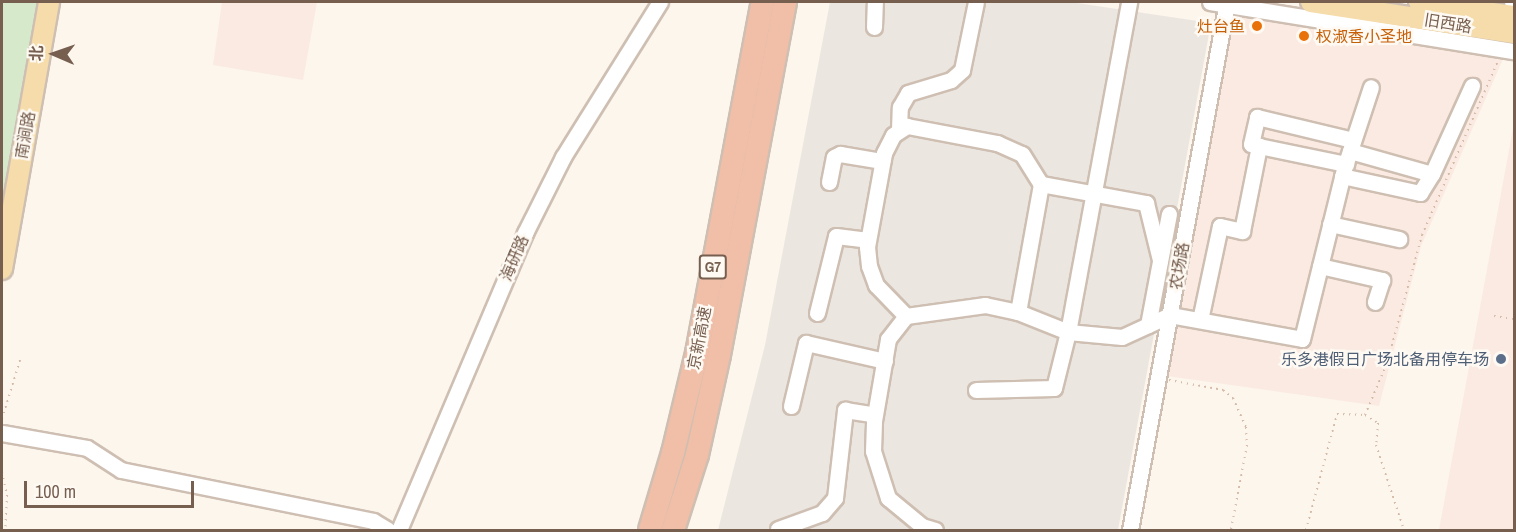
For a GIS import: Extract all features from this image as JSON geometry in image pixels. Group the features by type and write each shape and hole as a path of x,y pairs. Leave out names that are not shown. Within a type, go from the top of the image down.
{"highway":[{"name":"京新高速","path":"650,531 673,453 697,353 763,2"},
{"name":"京新高速","path":"673,531 697,455 719,355 785,2"}],"main road":[{"name":"南涧路","path":"2,269 49,2"},
{"name":"旧西路","path":"1311,2 1511,44"},
{"name":"旧西路","path":"1419,2 1515,16"}],"street":[{"name":"海研路","path":"399,531 525,233 563,157 660,2"},
{"path":"874,27 875,2"},
{"path":"899,130 900,107 908,93 951,80 962,70 976,2"},
{"path":"976,390 1054,388 1068,332 1129,2"},
{"path":"1210,2 1372,30 1511,44"},
{"name":"农场路","path":"1130,531 1226,3"},
{"path":"1432,174 1348,158 1251,144 1257,117 1348,158 1420,193 1432,174 1472,86"},
{"path":"935,531 922,526 888,498 873,451 875,415 888,339 906,316 985,305 1018,312 1068,332 1122,337 1170,315 1302,339 1348,158 1371,87"},
{"path":"906,316 876,285 869,266 868,240 882,161 893,135 907,126 997,143 1022,154 1041,184 1018,312"},
{"path":"1200,320 1220,226 1242,231 1259,146"},
{"path":"829,182 834,158 840,154 882,161"},
{"path":"1041,184 1146,203 1160,260"},
{"path":"1148,325 1169,214"},
{"path":"1330,224 1399,239"},
{"path":"817,313 836,236 868,240"},
{"path":"1320,266 1382,280 1375,302"},
{"path":"791,406 806,343 885,361"},
{"path":"778,529 822,513 835,498 845,410 875,415"},
{"path":"2,433 87,448 121,470 372,521 388,531"}],"path":[{"path":"1365,415 1387,363 1422,235 1511,44"},
{"path":"1494,316 1515,319"},
{"path":"2,419 20,360"},
{"path":"1158,378 1223,390 1233,399 1246,427 1247,444 1231,531"},
{"path":"1306,531 1337,414 1365,415 1378,423 1376,445 1404,531"},
{"path":"2,472 7,495 5,531"}],"shaded area":[{"path":"222,2 317,2 303,80 213,65"},
{"path":"830,2 1070,2 1211,23 1118,530 718,530 765,345"},
{"path":"1232,13 1503,59 1421,246 1379,406 1167,376"},
{"path":"1514,123 1514,530 1439,530"}],"green space":[{"path":"2,2 41,2 2,230"}],"place":[{"name":"灶台鱼","path":"1257,26"},
{"name":"权淑香小圣地","path":"1304,36"},
{"name":"乐多港假日广场北备用停车场","path":"1501,359"}]}
